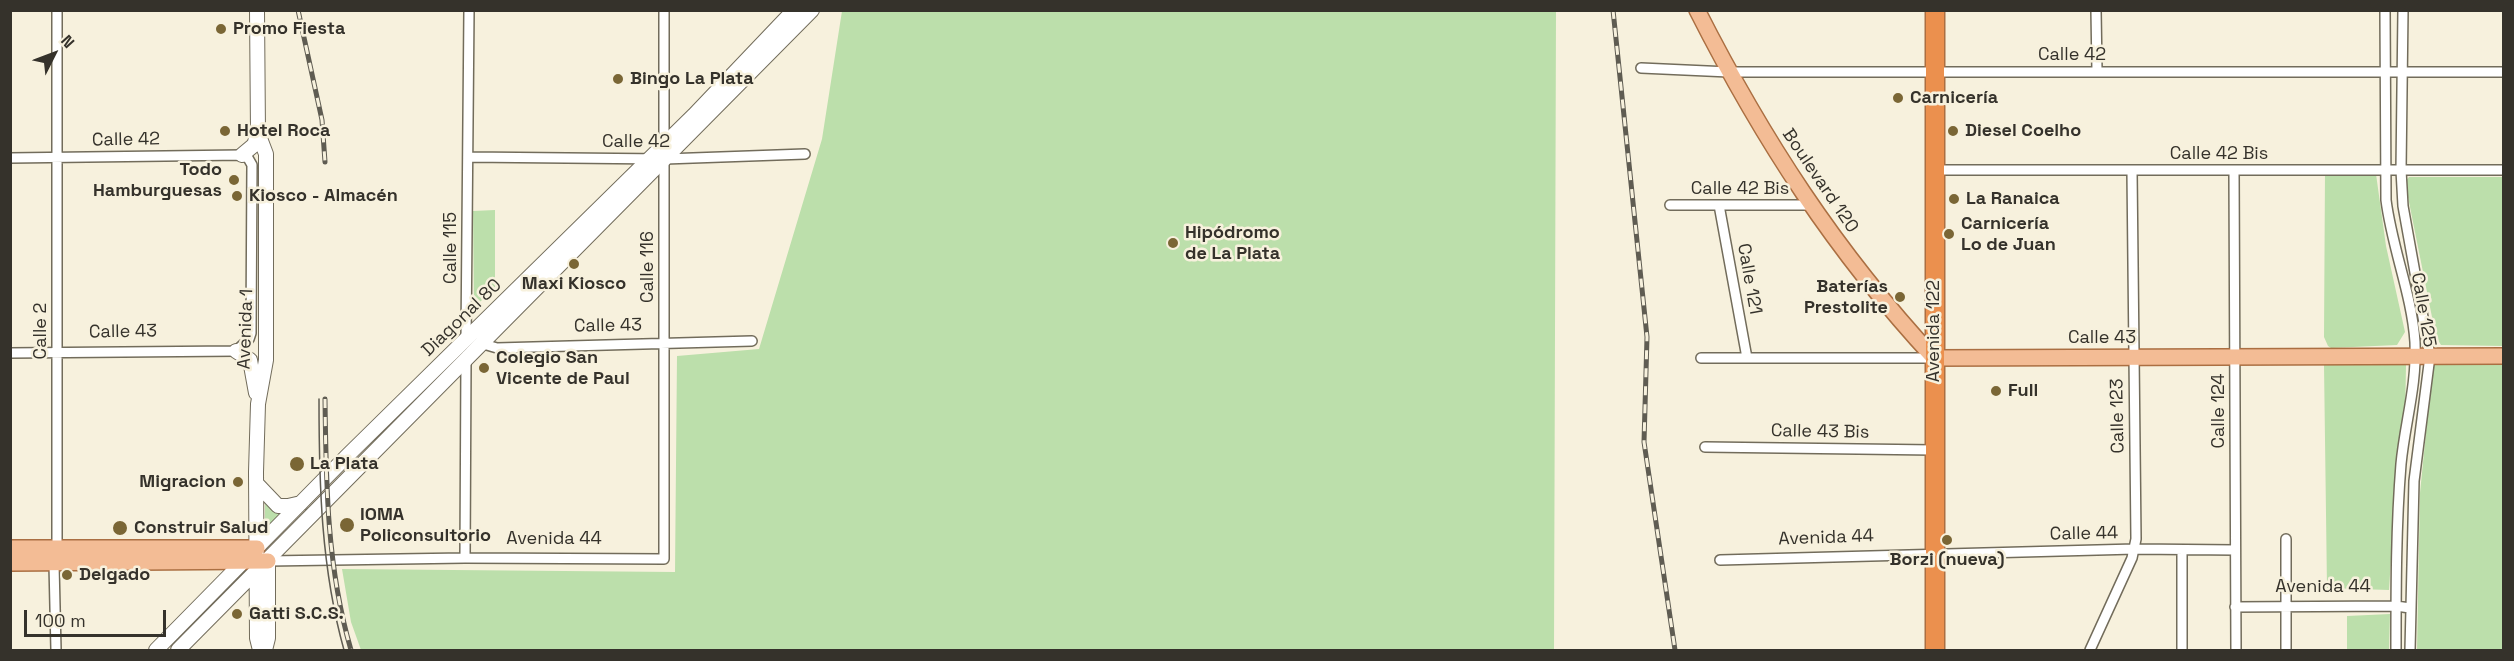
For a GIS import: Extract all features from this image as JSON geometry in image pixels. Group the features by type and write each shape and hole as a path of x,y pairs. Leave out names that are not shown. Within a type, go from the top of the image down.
{"highway":[{"name":"Avenida 122","path":"1935,10 1935,651"}],"main road":[{"name":"Avenida 1","path":"257,10 258,133 267,154 266,360 258,404 256,484 257,638 260,651"},
{"name":"Diagonal 80","path":"178,651 256,561 301,503 665,143 794,10"},
{"name":"Diagonal 80","path":"156,651 256,561 483,344 812,10"},
{"name":"Boulevard 120","path":"1697,10 1749,109 1810,205 1885,302 1935,358"},
{"path":"242,155 254,145 258,133"},
{"path":"236,351 245,355 250,362 258,404"},
{"name":"Calle 43","path":"1935,358 2504,356"},
{"path":"256,484 278,506 288,507 301,503"},
{"name":"Avenida 44","path":"10,548 57,548 256,561"},
{"name":"Avenida 1","path":"256,561 268,638 265,651"},
{"name":"Avenida 44","path":"10,563 256,561"}],"street":[{"name":"Calle 2","path":"56,651 54,564 57,548 57,10"},
{"name":"Calle 115","path":"465,558 469,10"},
{"name":"Calle 116","path":"664,10 664,560"},
{"path":"2096,10 2097,71"},
{"name":"Calle 125","path":"2385,10 2386,200 2389,225 2422,356 2401,465 2396,651"},
{"name":"Calle 125","path":"2403,10 2401,170 2403,206 2422,356 2414,482 2410,651"},
{"name":"Calle 42","path":"1641,68 1729,72 2504,72"},
{"name":"Calle 42","path":"468,157 665,159 805,154"},
{"name":"Calle 42","path":"10,158 242,155"},
{"name":"Avenida 1","path":"236,351 249,339 251,333 252,165 248,158 242,155"},
{"name":"Calle 42 Bis","path":"1935,171 2504,170"},
{"name":"Calle 123","path":"2090,651 2135,549 2132,171"},
{"name":"Calle 124","path":"2235,171 2236,651"},
{"name":"Calle 42 Bis","path":"1670,205 1810,205"},
{"name":"Calle 121","path":"1719,205 1747,358"},
{"name":"Calle 43","path":"466,338 497,348 752,341"},
{"name":"Calle 43","path":"10,353 236,351"},
{"name":"Calle 43","path":"1701,358 1935,358"},
{"name":"Calle 43 Bis","path":"1705,447 1934,450"},
{"path":"2286,539 2286,651"},
{"name":"Calle 44","path":"1934,554 2135,549 2235,550"},
{"path":"2182,550 2182,651"},
{"name":"Avenida 44","path":"1720,560 1934,554"},
{"name":"Avenida 44","path":"256,561 465,558 664,560"},
{"name":"Avenida 44","path":"2235,607 2396,606 2410,608"}],"green space":[{"name":"Hipódromo de La Plata","path":"842,11 1556,11 1554,650 361,650 351,622 342,569 675,572 677,356 759,349 822,139"},
{"path":"2325,172 2376,174 2386,246 2405,332 2397,345 2331,348 2324,337"},
{"path":"2409,177 2503,177 2503,346 2441,345 2436,337 2405,182"},
{"path":"495,210 495,287 474,308 473,211"},
{"path":"2433,362 2503,363 2503,650 2417,650 2420,493"},
{"path":"2324,365 2406,365 2405,421 2397,466 2389,590 2327,588"},
{"path":"265,498 283,513 271,526 265,525"},
{"path":"2390,614 2389,650 2347,650 2347,616"}],"tram line":[{"path":"319,399 321,494 326,557 330,588 344,650"}],"railway":[{"path":"298,10 322,120 325,162"},
{"path":"1613,10 1647,337 1644,442 1675,650"},
{"path":"325,399 327,495 332,557 351,650"}],"place":[{"name":"Promo Fiesta","path":"221,29"},
{"name":"Bingo La Plata","path":"618,79"},
{"name":"Carnicería","path":"1898,98"},
{"name":"Hotel Roca","path":"225,131"},
{"name":"Diesel Coelho","path":"1953,131"},
{"name":"Todo Hamburguesas","path":"234,180"},
{"name":"Kiosco - Almacén","path":"237,196"},
{"name":"La Ranaica","path":"1954,199"},
{"name":"Carnicería Lo de Juan","path":"1949,234"},
{"name":"Hipódromo de La Plata","path":"1173,243"},
{"name":"Maxi Kiosco","path":"574,264"},
{"name":"Baterías Prestolite","path":"1900,297"},
{"name":"Colegio San Vicente de Paul","path":"484,368"},
{"name":"Full","path":"1996,391"},
{"name":"La Plata","path":"297,464"},
{"name":"Migracion","path":"238,482"},
{"name":"IOMA Policonsultorio","path":"347,525"},
{"name":"Construir Salud","path":"120,528"},
{"name":"Borzi (nueva)","path":"1947,540"},
{"name":"Delgado","path":"67,575"},
{"name":"Gatti S.C.S.","path":"237,614"}]}
